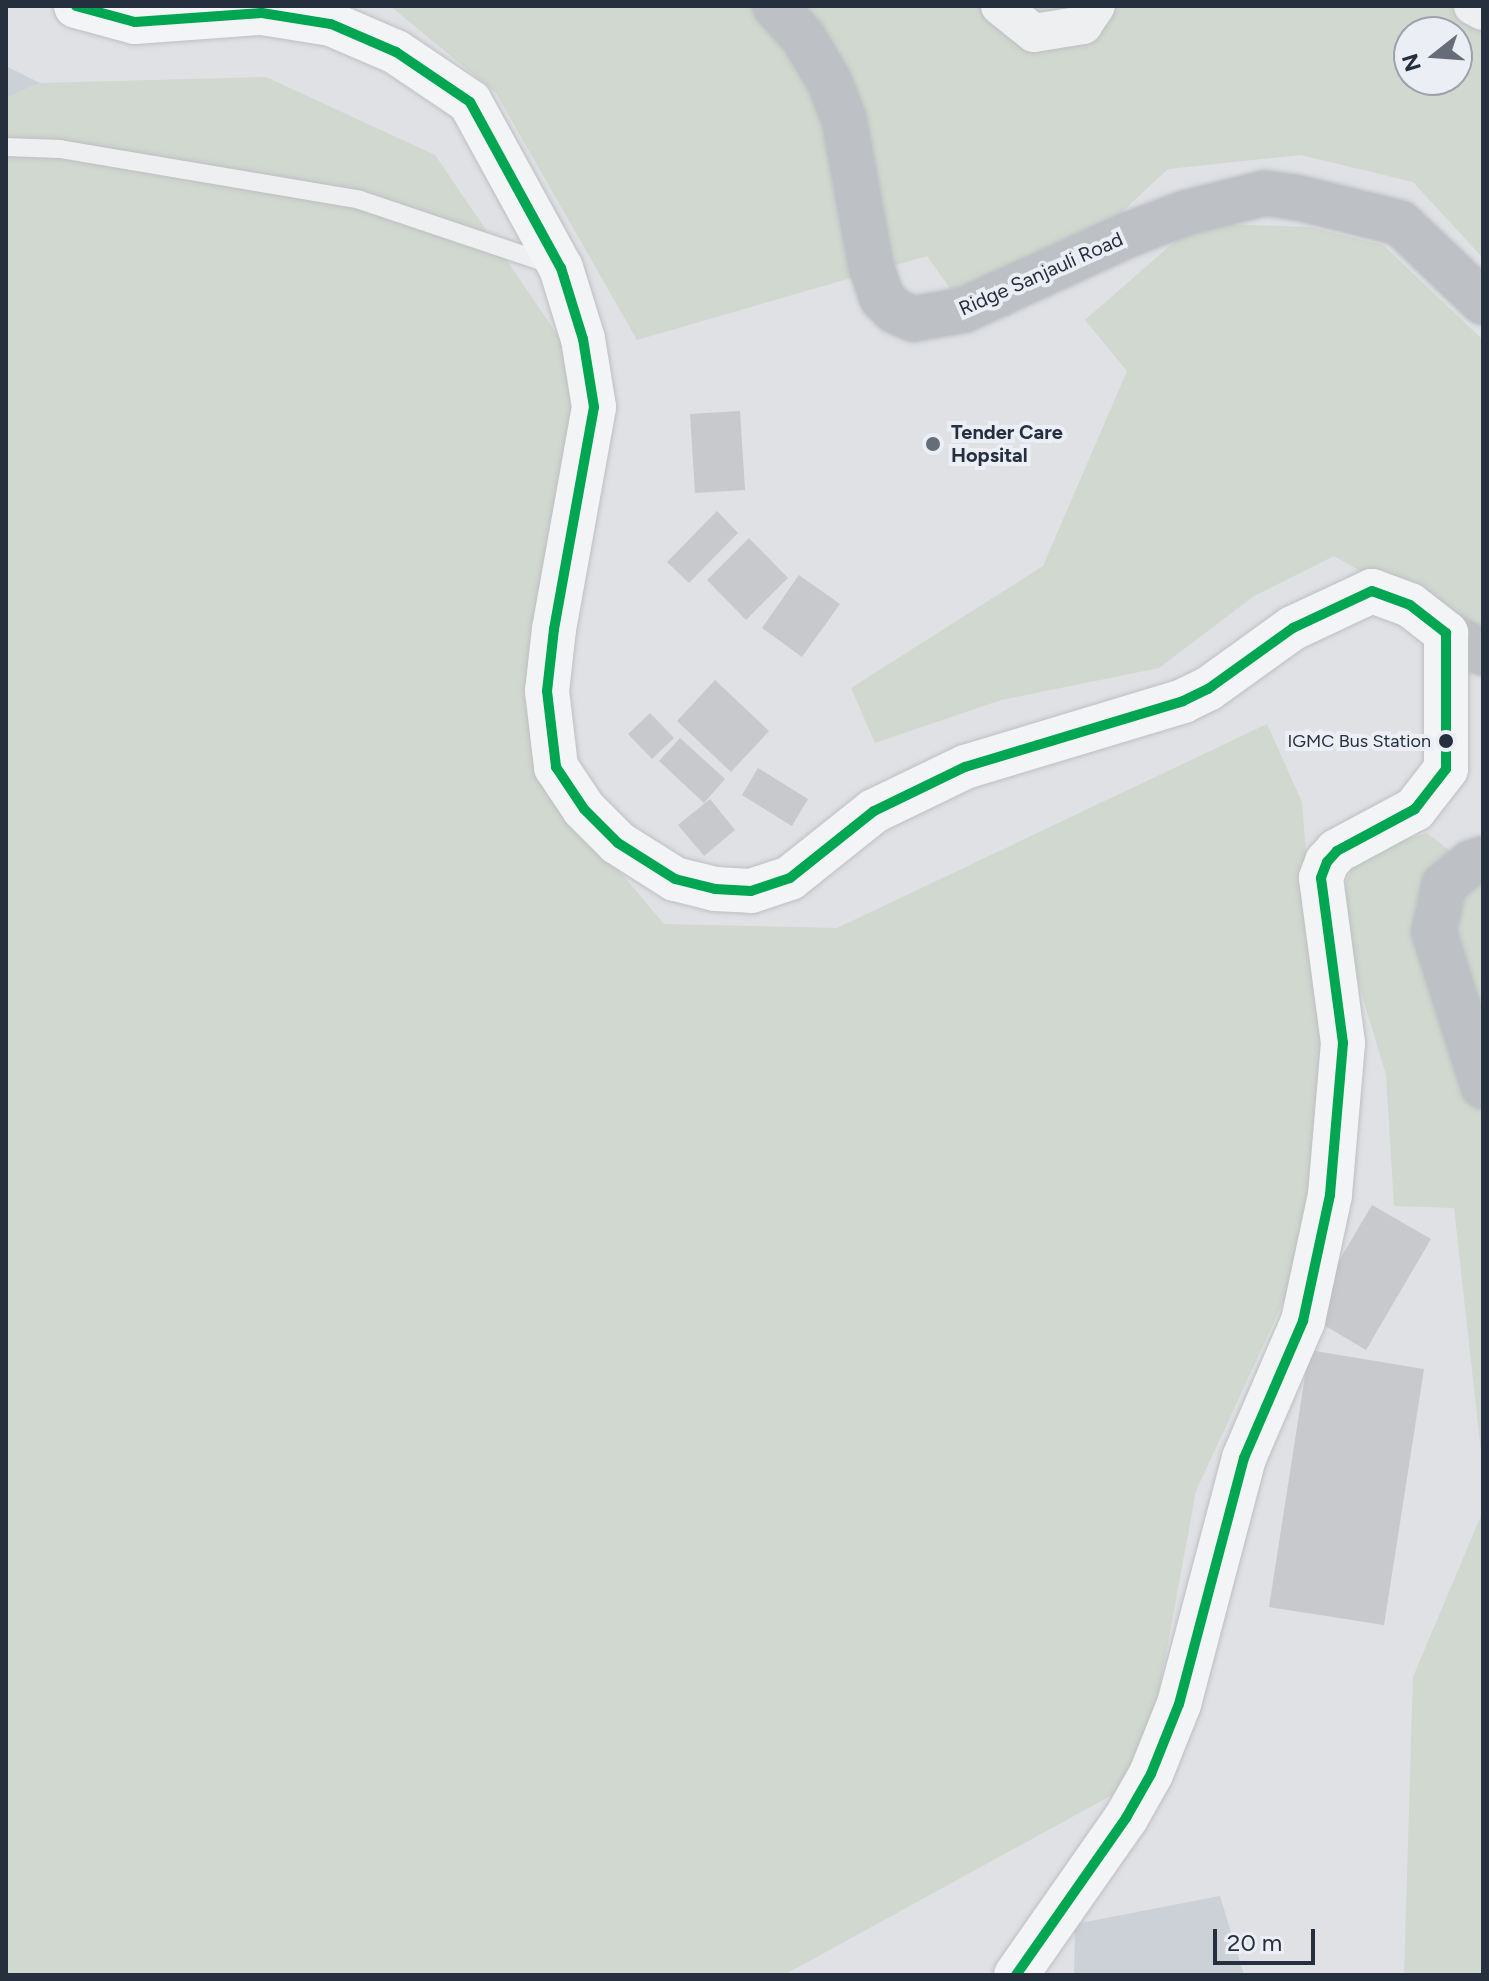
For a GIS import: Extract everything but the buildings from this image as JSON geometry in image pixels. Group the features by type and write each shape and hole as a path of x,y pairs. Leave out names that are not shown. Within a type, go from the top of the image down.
{"main road":[{"path":"76,6 135,22 262,13 331,24 396,52 470,102 561,268 583,339 594,407 554,629 547,691 556,767 584,809 618,843 675,879 715,889 751,891 790,878 874,811 965,767 1183,701 1208,689 1293,628 1372,591 1410,605 1446,633 1446,769 1415,809 1337,851 1327,862 1321,878 1343,1043 1330,1195 1303,1321 1244,1458 1179,1704 1151,1774 1126,1818 1016,1975"}],"street":[{"name":"Ridge Sanjauli Road","path":"775,6 803,37 829,81 844,119 871,266 882,298 895,311 913,319 964,310 1130,234 1185,213 1265,193 1295,197 1400,223 1483,302"},
{"path":"1000,6 1034,33 1083,25 1096,6"},
{"path":"1473,6 1483,11"},
{"path":"1446,633 1483,653"},
{"path":"1483,859 1471,863 1444,885 1434,932 1483,1086"}],"lane":[{"path":"6,147 60,149 360,200 561,268"}],"shaded area":[{"path":"390,6 1483,6 1483,258 1413,182 1301,155 1168,169 1009,317 969,315 927,256 637,340 496,93"},
{"path":"6,66 40,83 6,98"},
{"path":"266,77 435,155 576,362 539,776 664,924 837,928 1267,724 1302,802 1333,1194 1196,1491 1143,1778 784,1975 6,1975 6,98 40,83"},
{"path":"1196,223 1310,227 1383,245 1483,340 1483,642 1334,556 1254,596 1159,668 1001,700 875,743 851,688 1043,566 1127,371 1085,320"},
{"path":"1427,833 1483,876 1483,1470 1454,1208 1394,1206 1386,1075 1336,908 1357,854"},
{"path":"1483,1511 1483,1975 1404,1975 1413,1677"},
{"path":"1220,1896 1244,1975 1074,1975 1075,1924"}],"transit line":[{"path":"76,6 135,22 262,13 331,24 396,52 470,102 561,268 583,339 594,407 554,629 547,691 556,767 584,809 618,843 675,879 715,889 751,891 790,878 874,811 965,767 1183,701 1208,689 1293,628 1372,591 1410,605 1446,633 1446,769 1415,809 1337,851 1327,862 1321,878 1343,1043 1330,1195 1303,1321 1244,1458 1179,1704 1151,1774 1126,1818 1016,1975"}],"place":[{"name":"Tender Care Hopsital","path":"933,444"},
{"name":"IGMC Bus Station","path":"1446,741"}]}
